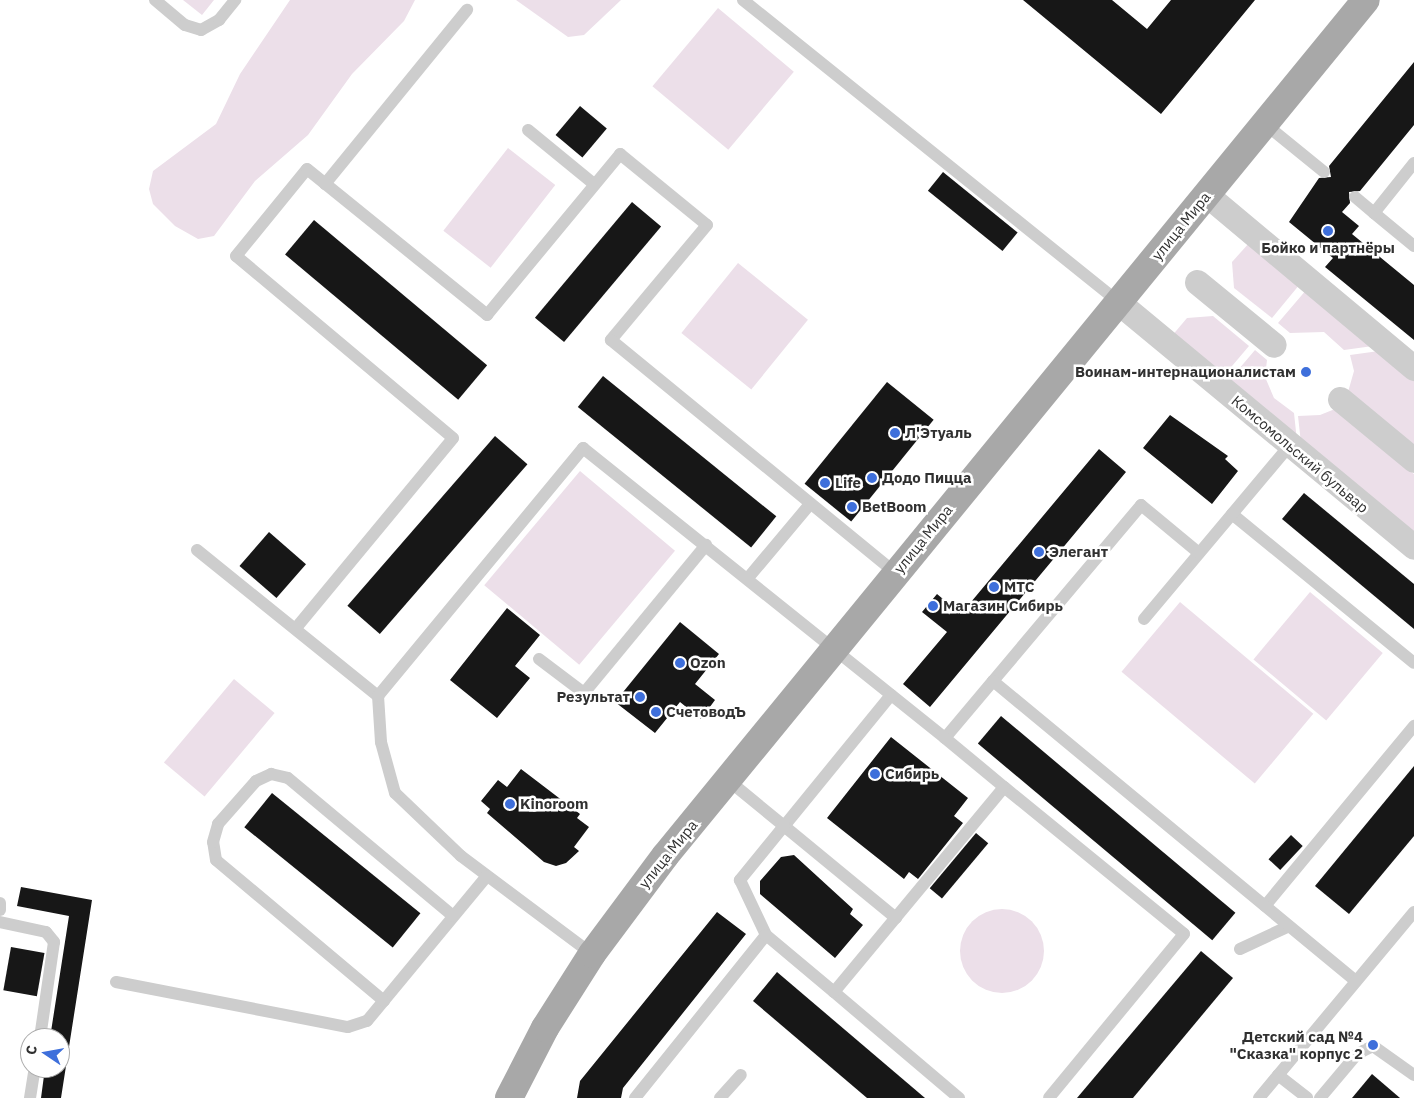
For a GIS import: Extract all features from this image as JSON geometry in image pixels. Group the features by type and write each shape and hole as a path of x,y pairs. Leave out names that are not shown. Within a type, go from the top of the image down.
{"main road":[{"name":"улица Мира","path":"508,1098 545,1028 592,954 728,780 835,648 1366,0"}],"street":[{"path":"1207,194 1414,368"},
{"path":"1197,282 1274,345"},
{"name":"Комсомольский бульвар","path":"1118,302 1414,547"},
{"path":"1340,399 1414,460"}],"lane":[{"path":"155,0 185,25 201,30 219,20 236,0"},
{"path":"743,0 1118,302"},
{"path":"325,184 467,10"},
{"path":"1265,124 1324,172"},
{"path":"528,130 594,184"},
{"path":"296,628 453,438 236,256 307,169 487,315 620,154 707,225 611,340 896,573"},
{"path":"1374,213 1414,163"},
{"path":"1354,197 1414,246"},
{"path":"1144,618 1290,445"},
{"path":"592,954 487,876 413,814 395,793 381,742 378,696 583,448 835,648 1184,934 1048,1098"},
{"path":"748,578 810,504"},
{"path":"945,738 1141,505 1199,553"},
{"path":"1232,514 1414,663"},
{"path":"539,659 584,693 706,545"},
{"path":"197,550 378,696"},
{"path":"993,681 1265,906 1287,927 1356,981"},
{"path":"891,694 740,880 766,936 959,1098"},
{"path":"1265,906 1414,726"},
{"path":"384,1001 216,860 213,842 218,824 256,781 271,774 288,778 454,916"},
{"path":"728,780 896,918"},
{"path":"834,992 1004,786"},
{"path":"116,982 348,1027 367,1021 487,876"},
{"path":"0,903 0,910"},
{"path":"1259,1098 1412,917"},
{"path":"0,922 46,932 54,942 41,1028"},
{"path":"1240,949 1287,927"},
{"path":"635,1098 766,936"},
{"path":"1320,1098 1357,1054 1373,1046 1414,1075"},
{"path":"1278,1074 1307,1098"},
{"path":"720,1098 741,1075"},
{"path":"30,1098 33,1078"}],"shaded area":[{"path":"183,0 214,0 202,15"},
{"path":"290,0 415,0 404,21 352,74 308,135 255,181 214,236 198,239 175,226 153,204 149,189 153,171 216,124 240,74"},
{"path":"516,0 621,0 584,35 568,37"},
{"path":"718,8 794,72 728,150 652,86"},
{"path":"508,148 555,185 491,268 443,231"},
{"path":"1250,242 1300,284 1272,318 1234,288 1232,262"},
{"path":"738,263 808,320 751,390 681,333"},
{"path":"1307,289 1373,346 1344,350 1324,332 1290,333 1278,323"},
{"path":"1213,316 1249,346 1221,379 1171,337 1187,318"},
{"path":"1255,350 1267,360 1265,377 1274,398 1294,413 1297,441 1227,383"},
{"path":"1379,351 1414,380 1414,446 1348,392 1354,371 1350,355"},
{"path":"1335,409 1414,474 1414,537 1301,443 1298,416 1320,415"},
{"path":"580,471 675,551 579,665 484,585"},
{"path":"1310,592 1383,653 1326,720 1253,659"},
{"path":"1180,602 1313,714 1255,784 1122,672"},
{"path":"234,679 275,713 205,797 164,762"},
{"path":"1002,909 1018,912 1032,921 1041,935 1044,951 1041,967 1032,981 1018,990 1002,993 986,990 972,981 963,967 960,951 963,935 972,921 986,912"}],"building":[{"path":"1023,0 1112,0 1147,29 1171,0 1255,0 1161,114"},
{"path":"1414,62 1414,125 1360,191 1349,192 1350,203 1342,212 1359,226 1352,234 1414,285 1414,340 1325,267 1333,258 1289,222 1319,178 1331,177 1329,166"},
{"path":"580,106 607,128 582,158 556,135"},
{"path":"943,172 1018,232 1003,251 928,191"},
{"path":"632,202 661,226 564,342 535,318"},
{"path":"314,220 487,365 458,400 285,254"},
{"path":"603,376 776,516 751,547 578,407"},
{"path":"887,382 934,420 851,522 805,484"},
{"path":"1170,415 1228,456 1225,459 1238,471 1212,504 1143,448"},
{"path":"495,436 527,464 380,634 347,606"},
{"path":"1099,449 1126,472 930,707 903,684 947,632 922,612 937,594 961,614"},
{"path":"1304,493 1414,584 1414,629 1282,519"},
{"path":"269,532 306,564 276,598 239,566"},
{"path":"507,608 540,635 515,666 530,678 497,718 450,680"},
{"path":"680,622 719,654 695,684 715,700 701,719 680,702 655,733 615,702"},
{"path":"1001,716 1235,913 1212,940 978,744"},
{"path":"891,737 968,798 954,816 963,823 918,879 909,872 904,879 827,818"},
{"path":"1414,766 1414,836 1349,914 1315,886"},
{"path":"521,769 580,814 577,818 589,827 574,847 579,851 566,863 556,866 544,862 487,813 490,809 481,801 498,780 507,787"},
{"path":"272,793 420,913 393,947 244,827"},
{"path":"976,833 988,843 942,898 930,888"},
{"path":"1291,835 1303,846 1280,870 1268,859"},
{"path":"794,855 853,909 850,914 863,925 835,958 760,894 760,881 781,857"},
{"path":"21,887 92,900 70,1041 70,1028 52,1028 69,916 17,906"},
{"path":"717,912 746,934 623,1088 621,1098 577,1098 580,1081"},
{"path":"11,947 44,953 37,996 3,990"},
{"path":"1201,951 1233,978 1133,1098 1077,1098"},
{"path":"777,972 925,1098 867,1098 753,1001"},
{"path":"1372,1074 1400,1098 1352,1098"},
{"path":"44,1078 64,1078 61,1098 41,1098"}],"place":[{"name":"Бойко и партнёры","path":"1328,231"},
{"name":"Воинам-интернационалистам","path":"1306,372"},
{"name":"Л'Этуаль","path":"895,433"},
{"name":"Додо Пицца","path":"872,478"},
{"name":"Life","path":"825,483"},
{"name":"BetBoom","path":"852,507"},
{"name":"Элегант","path":"1039,552"},
{"name":"МТС","path":"994,587"},
{"name":"Магазин Сибирь","path":"933,606"},
{"name":"Ozon","path":"680,663"},
{"name":"Результат","path":"640,697"},
{"name":"СчетоводЪ","path":"656,712"},
{"name":"Сибирь","path":"875,774"},
{"name":"Kinoroom","path":"510,804"},
{"name":"Детский сад №4 \"Сказка\" корпус 2","path":"1373,1045"}]}
